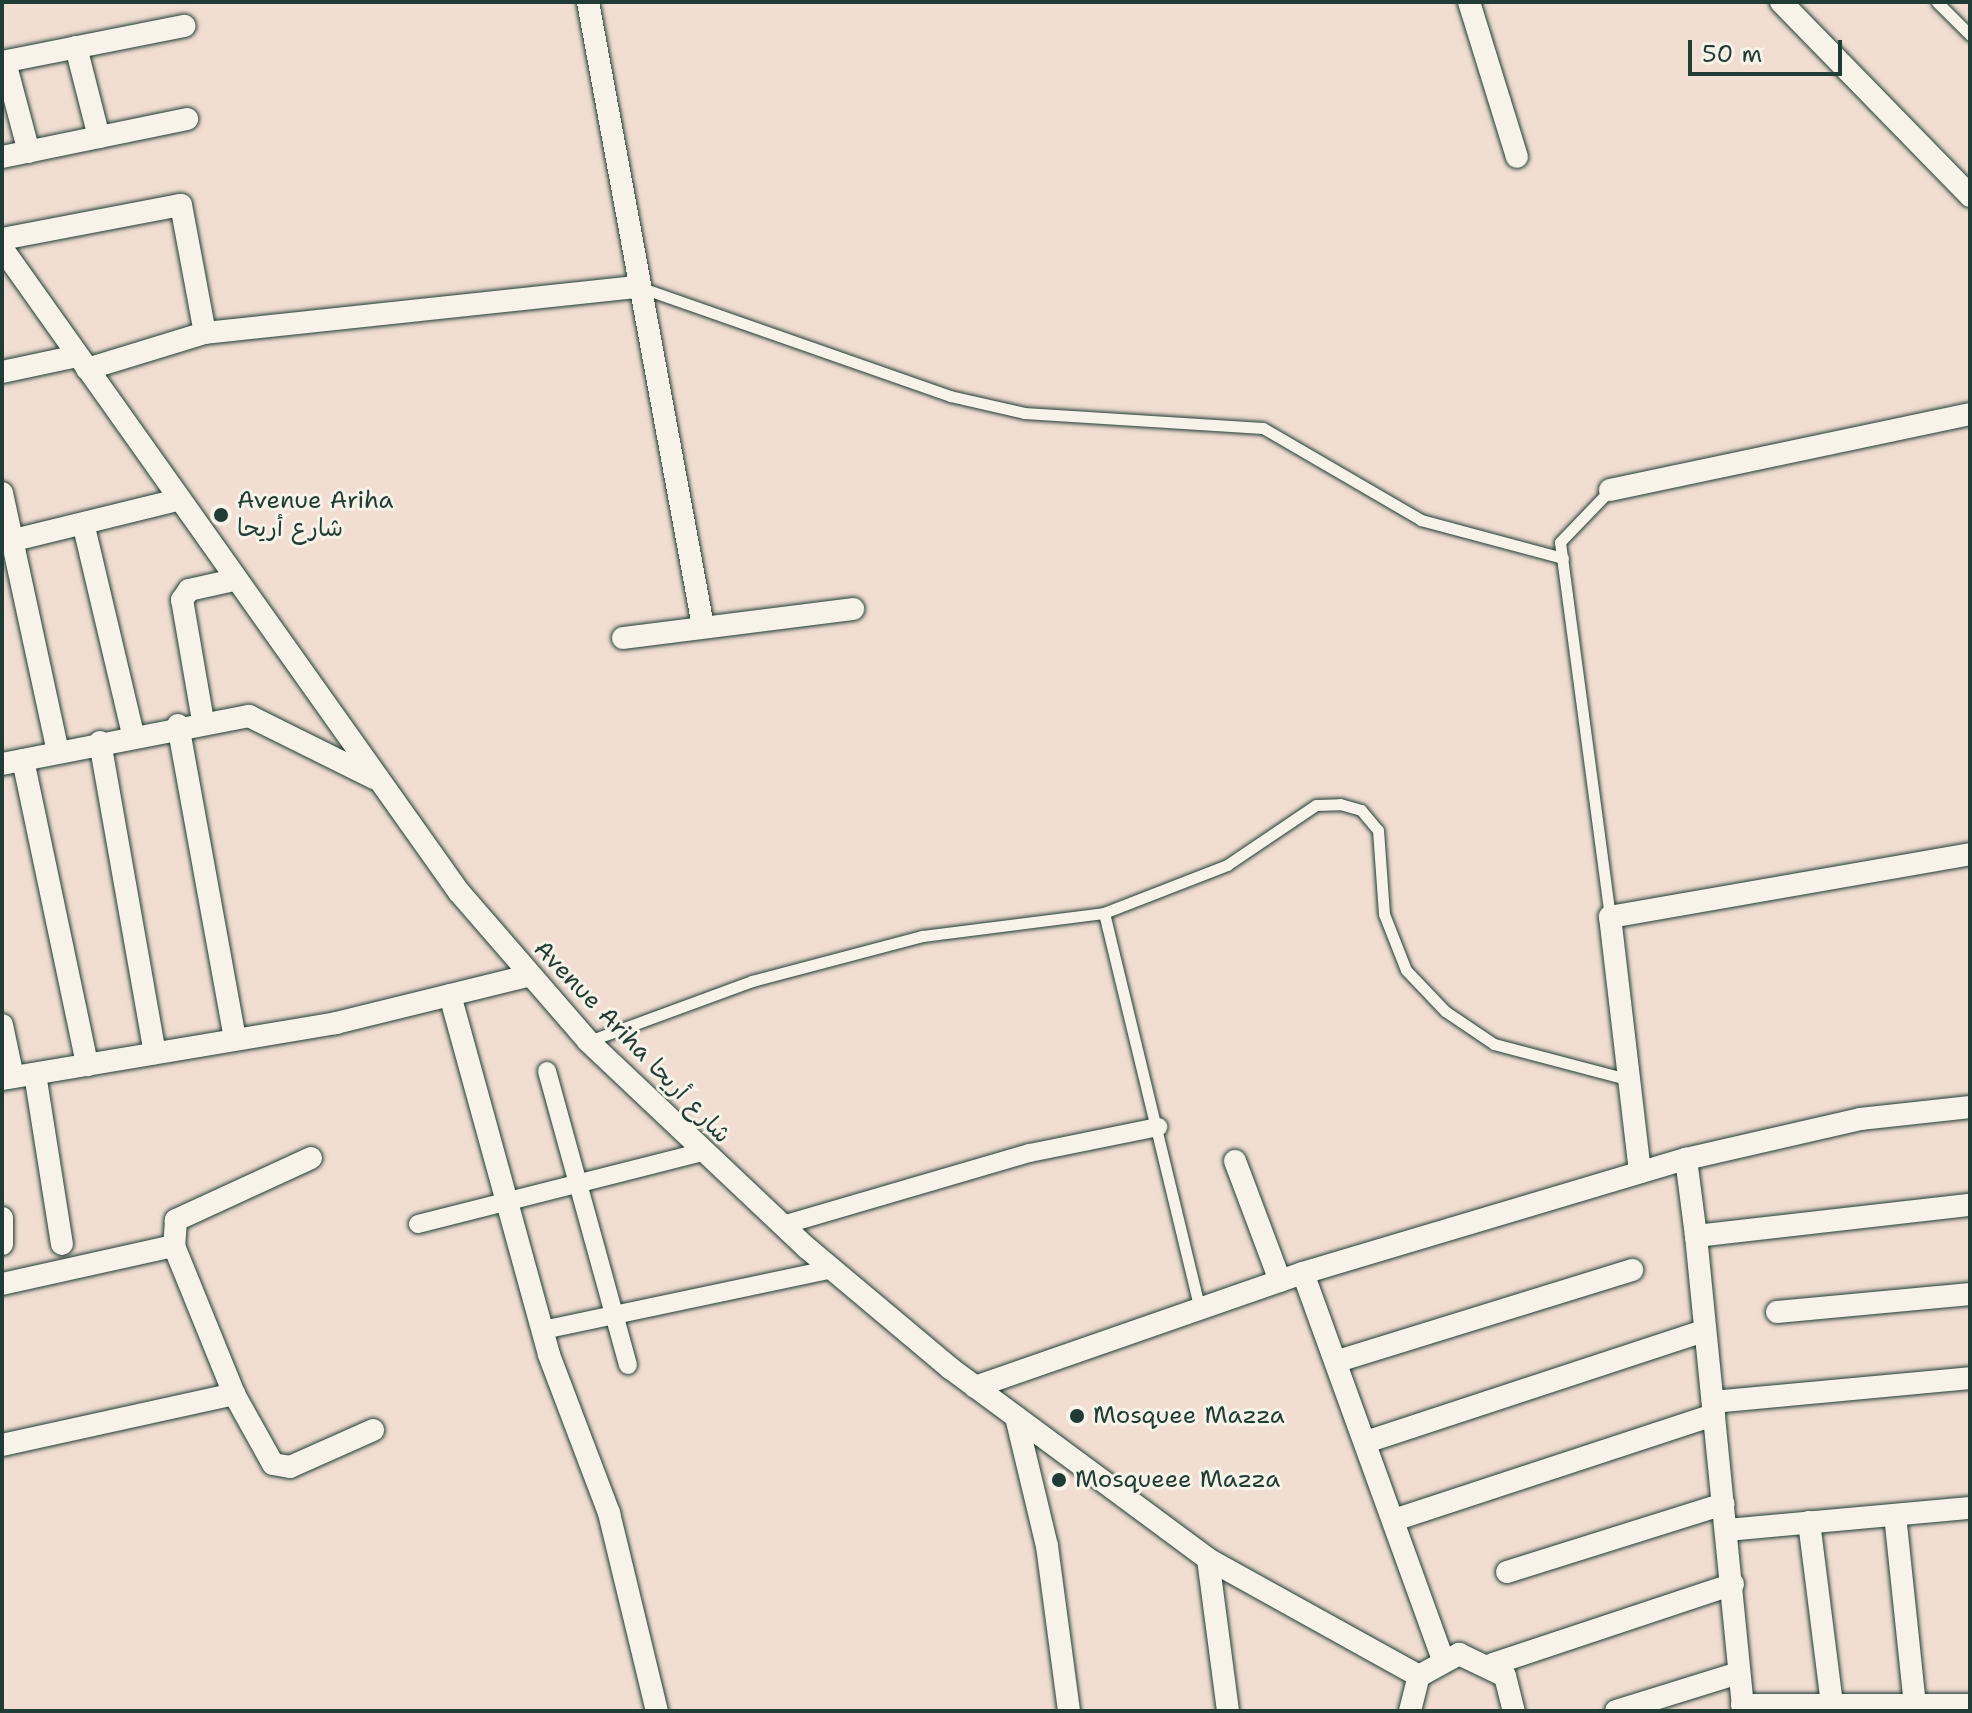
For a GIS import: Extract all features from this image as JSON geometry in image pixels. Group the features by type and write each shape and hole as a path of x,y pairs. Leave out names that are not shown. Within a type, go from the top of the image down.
{"street":[{"path":"588,2 637,287 703,626"},
{"path":"1469,2 1517,157"},
{"path":"1781,2 1970,196"},
{"path":"29,152 4,62 184,26"},
{"path":"76,47 99,137"},
{"path":"2,157 187,119"},
{"path":"2,239 181,205 205,333"},
{"name":"Avenue Ariha شارع أريحا","path":"2,248 177,500 378,780 528,976 588,1041 702,1152 783,1225 975,1387 1208,1559 1419,1676"},
{"path":"2,372 82,362 205,333 637,287"},
{"path":"1610,490 1970,414"},
{"path":"2,493 6,542 58,752"},
{"path":"6,542 84,527 177,500"},
{"path":"84,527 133,735"},
{"path":"203,721 182,600 189,590 234,580"},
{"path":"623,638 853,609"},
{"path":"87,1065 13,762 178,725 259,719 378,780"},
{"path":"178,725 235,1039"},
{"path":"100,742 155,1053"},
{"path":"1640,1172 1632,1081 1610,917 1970,854"},
{"path":"17,1077 235,1039 528,976"},
{"path":"450,995 543,1330 609,1513 657,1711"},
{"path":"2,1025 62,1244"},
{"path":"547,1071 581,1181 628,1365"},
{"path":"975,1387 1303,1273 1686,1159 1860,1119 1970,1107"},
{"path":"783,1225 1030,1153 1158,1127"},
{"path":"418,1224 508,1198 702,1152"},
{"path":"311,1158 176,1220 174,1246 234,1394 273,1464 290,1467 373,1430"},
{"path":"1686,1159 1733,1584 1743,1708 1832,1705 1946,1708 1970,1705"},
{"path":"1235,1161 1280,1281"},
{"path":"1696,1236 1970,1205"},
{"path":"2,1218 2,1244"},
{"path":"2,1284 174,1246"},
{"path":"543,1330 833,1269"},
{"path":"1338,1361 1632,1270"},
{"path":"1303,1273 1338,1361 1442,1658"},
{"path":"1777,1312 1970,1294"},
{"path":"1366,1442 1704,1331"},
{"path":"1394,1520 1713,1408 1970,1378"},
{"path":"2,1445 234,1394"},
{"path":"1016,1417 1047,1546 1069,1711"},
{"path":"1507,1572 1724,1504"},
{"path":"1727,1530 1970,1508"},
{"path":"1895,1515 1915,1705"},
{"path":"1809,1522 1832,1705"},
{"path":"1208,1559 1228,1711"},
{"path":"1410,1711 1419,1676 1442,1658 1459,1654 1493,1664 1733,1584"},
{"path":"1493,1664 1512,1690 1514,1711"},
{"path":"1616,1711 1739,1673"}],"lane":[{"path":"1937,2 1970,35"},
{"path":"637,287 950,396 1024,413 1263,428 1421,520 1563,558"},
{"path":"1610,490 1562,537 1610,917"},
{"path":"588,1041 752,981 922,936 1104,913 1227,865 1316,805 1361,810 1378,830 1384,914 1406,970 1445,1011 1494,1044 1632,1081"},
{"path":"1104,913 1200,1309"}],"place":[{"name":"Avenue Ariha شارع أريحا","path":"221,515"},
{"name":"Mosquee Mazza","path":"1077,1416"},
{"name":"Mosqueee Mazza","path":"1059,1480"}]}
